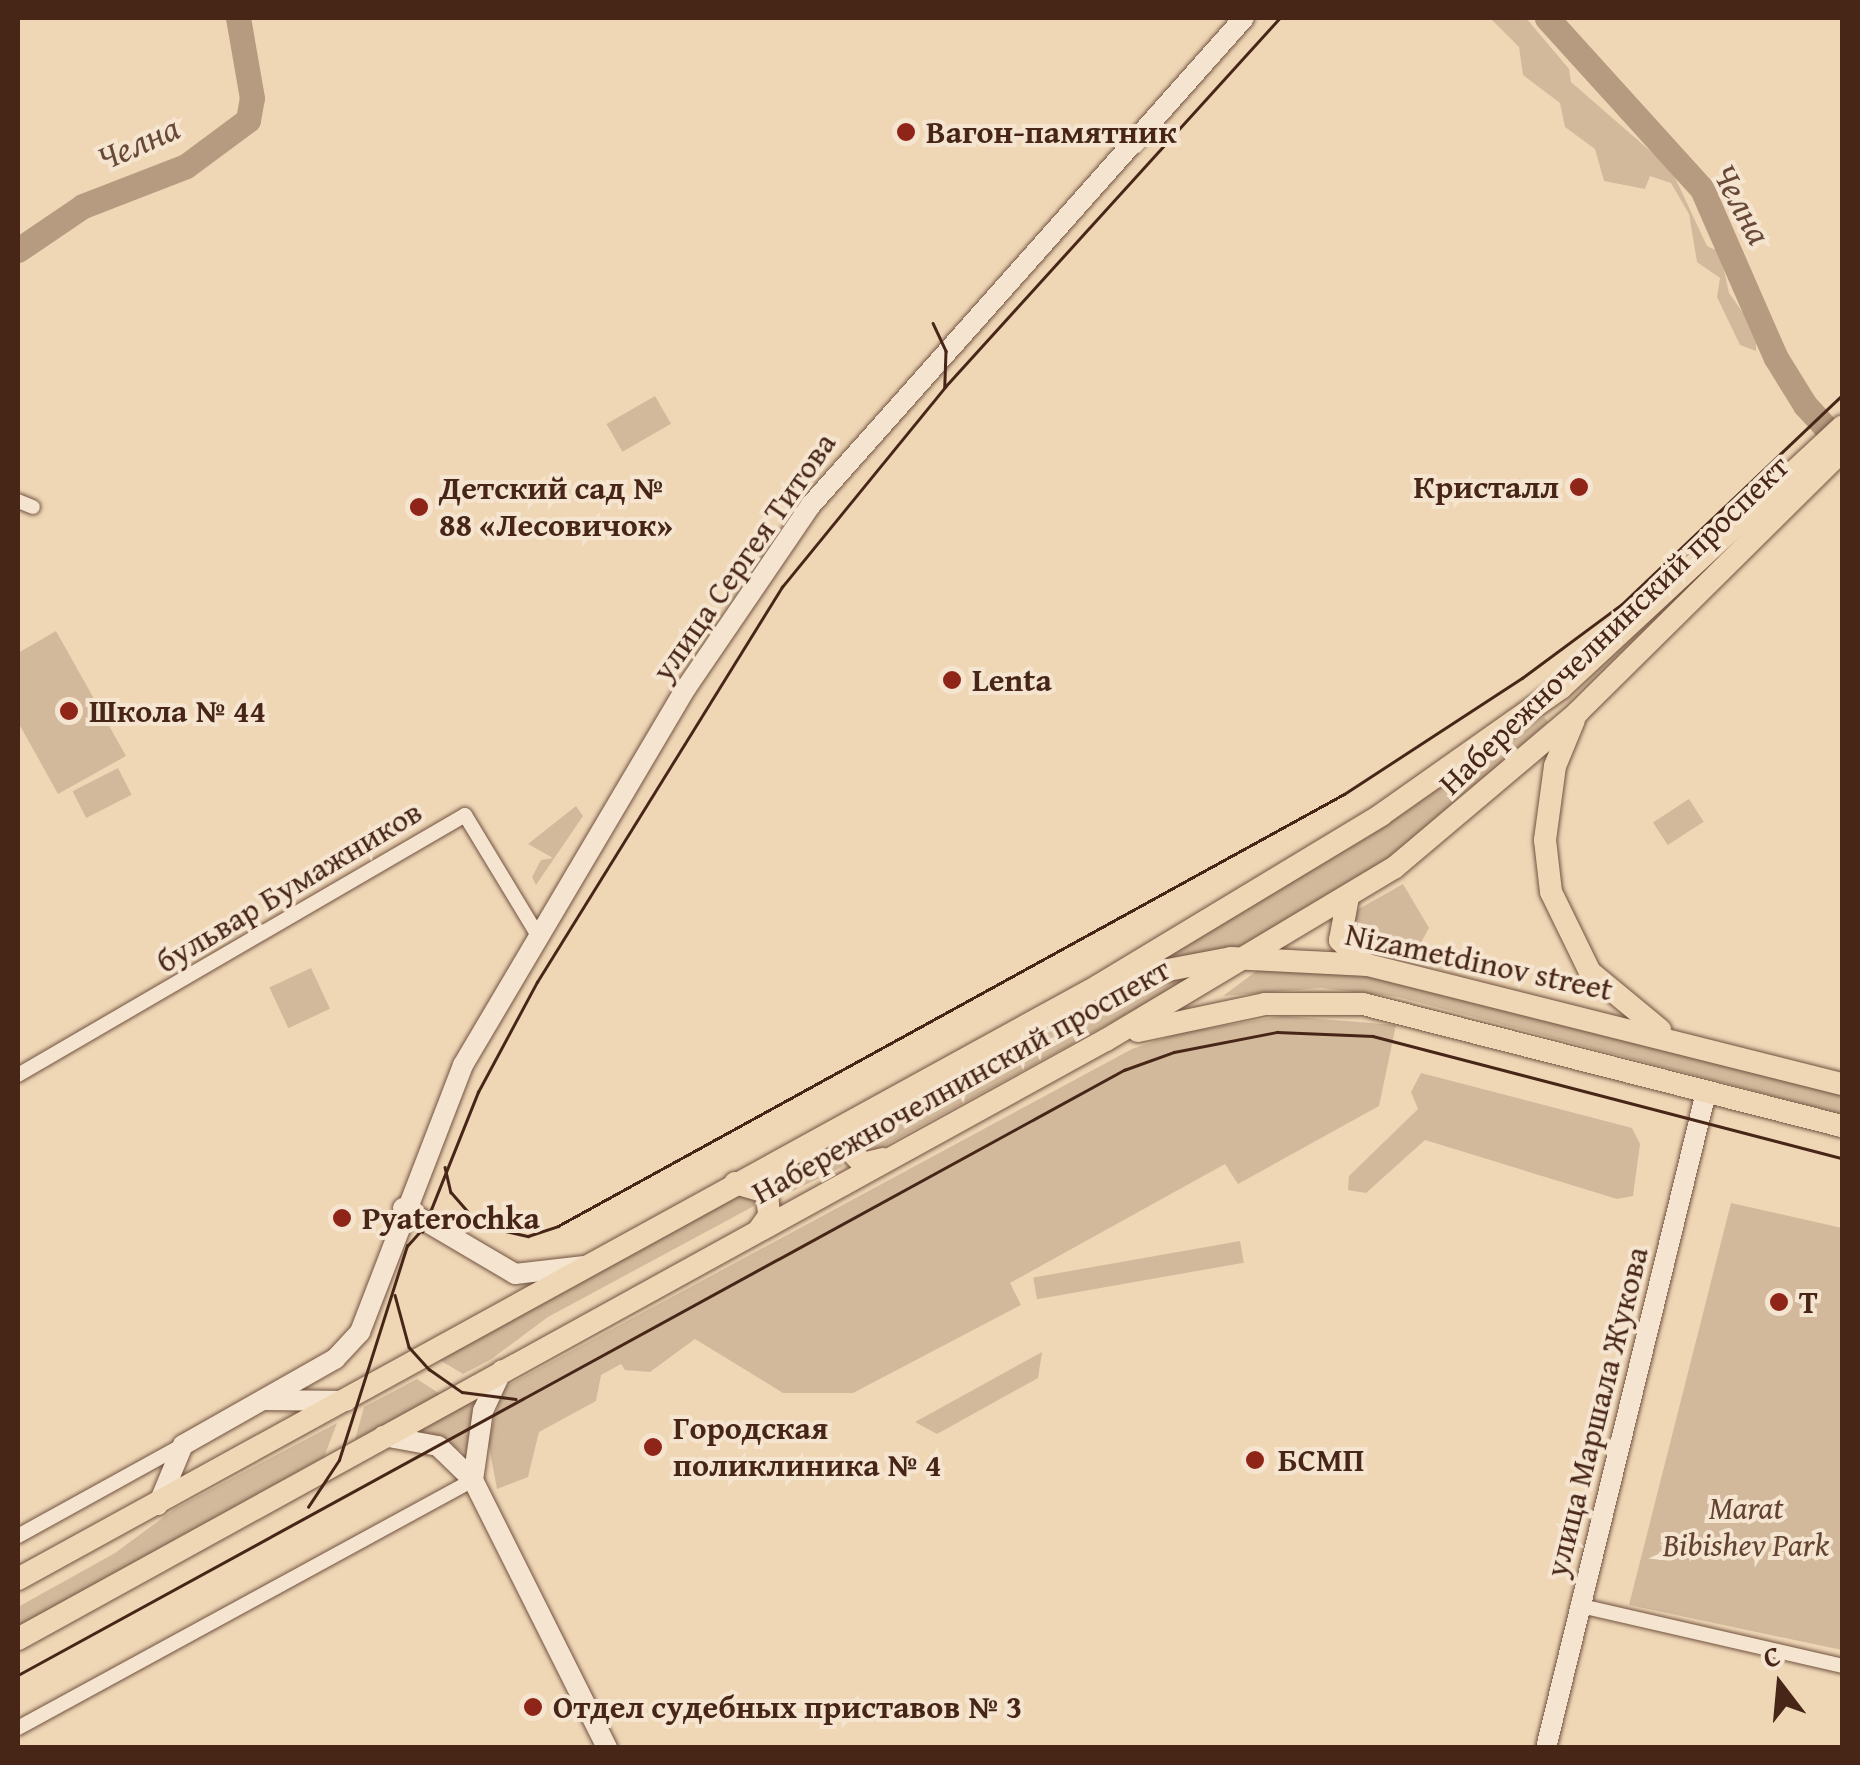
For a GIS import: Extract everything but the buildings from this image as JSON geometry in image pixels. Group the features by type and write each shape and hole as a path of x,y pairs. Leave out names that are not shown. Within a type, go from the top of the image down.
{"main road":[{"name":"улица Сергея Титова","path":"184,1445 335,1359 360,1332 404,1208 463,1065 703,662 811,505 1244,18"},
{"name":"Набережночелнинский проспект","path":"18,1639 1106,1040 1348,897 1424,846 1577,713 1797,486 1842,427"},
{"name":"Набережночелнинский проспект","path":"18,1579 1098,986 1481,748 1842,451"},
{"path":"1577,713 1555,766 1546,840 1551,892 1590,972 1670,1038"},
{"path":"1348,897 1340,940 1368,966"},
{"name":"Nizametdinov street","path":"1098,986 1178,965 1248,958 1368,966 1670,1038 1842,1084"},
{"name":"Nizametdinov street","path":"1106,1040 1265,1004 1362,1004 1842,1126"},
{"name":"улица Маршала Жукова","path":"1546,1748 1706,1092"},
{"path":"868,1111 848,1148 863,1164 890,1158"},
{"path":"735,1183 766,1192 769,1216 759,1230"},
{"path":"404,1208 515,1274 584,1266"},
{"path":"473,1480 482,1411 502,1370"},
{"path":"264,1400 348,1400"},
{"path":"381,1436 417,1437 438,1446 473,1480 607,1748"},
{"path":"158,1505 184,1445"}],"street":[{"path":"18,501 33,507"},
{"name":"бульвар Бумажников","path":"18,1075 465,815 539,937"},
{"path":"18,1536 184,1445"},
{"path":"18,1728 473,1480"},
{"path":"1581,1606 1842,1666"}],"green space":[{"path":"1490,18 1526,18 1569,69 1571,82 1671,169 1707,246 1720,252 1729,293 1756,331 1756,351 1740,345 1717,297 1720,278 1697,262 1689,214 1671,183 1650,176 1645,189 1604,181 1595,149 1565,127 1560,103 1523,75 1519,47"},
{"path":"655,396 671,424 623,452 607,424"},
{"path":"56,631 126,756 58,794 18,722 18,653"},
{"path":"1544,717 1548,722 1397,853 1254,945 1156,960 1371,835"},
{"path":"118,768 132,795 86,818 73,791"},
{"path":"1689,799 1704,822 1668,845 1653,822"},
{"path":"576,806 583,816 536,885 532,877 541,860 553,858 528,844"},
{"path":"1403,884 1429,928 1410,963 1355,949 1347,924 1357,910"},
{"path":"1266,964 1371,974 1842,1094 1842,1114 1398,997 1321,988 1223,996"},
{"path":"311,968 330,1009 288,1028 269,987"},
{"path":"1212,968 871,1153 861,1146 861,1129 1097,1004 1151,981"},
{"path":"1283,1016 1396,1025 1379,1106 1238,1184 1225,1164 1010,1283 1021,1305 853,1393 783,1393 695,1339 650,1372 625,1370 621,1364 601,1375 596,1401 539,1432 528,1477 497,1489 488,1441 503,1388 1132,1049 1180,1033"},
{"path":"1421,1073 1632,1128 1640,1144 1633,1196 1617,1199 1425,1140 1366,1193 1348,1190 1349,1176 1418,1109 1411,1092"},
{"path":"832,1144 843,1166 773,1201 762,1178"},
{"path":"747,1190 757,1196 754,1206 548,1317 490,1360 463,1374 438,1359"},
{"name":"Marat Bibishev Park","path":"1731,1203 1842,1228 1842,1650 1629,1605"},
{"path":"1240,1241 1244,1263 1037,1299 1033,1277"},
{"path":"1042,1352 1038,1378 937,1434 915,1422"},
{"path":"417,1379 440,1394 355,1440 364,1407"},
{"path":"470,1402 478,1405 468,1454 418,1430"},
{"path":"337,1423 324,1457 18,1627 18,1607 115,1553 176,1508"}],"waterway":[{"name":"Челна","path":"18,250 83,206 186,166 248,120 252,98 238,18"},
{"name":"Челна","path":"1547,18 1702,189 1776,358 1805,405 1842,445"}],"tram line":[{"path":"422,1232 478,1092 537,982 782,587 945,387 1280,18"},
{"path":"933,323 946,351 945,387"},
{"path":"308,1507 339,1460 407,1246 423,1228 453,1219 528,1236 558,1226 1344,794 1522,678 1622,604 1842,395"},
{"path":"18,1675 1124,1070 1174,1052 1277,1032 1373,1036 1842,1158"},
{"path":"445,1167 451,1192 477,1222"},
{"path":"395,1295 409,1347 429,1369 462,1392 516,1399"}],"place":[{"name":"Вагон-памятник","path":"906,132"},
{"name":"Кристалл","path":"1579,487"},
{"name":"Детский сад № 88 «Лесовичок»","path":"419,507"},
{"name":"Lenta","path":"952,680"},
{"name":"Школа № 44","path":"69,711"},
{"name":"Pyaterochka","path":"342,1218"},
{"name":"Т","path":"1779,1302"},
{"name":"Городская поликлиника № 4","path":"653,1447"},
{"name":"БСМП","path":"1255,1460"},
{"name":"Отдел судебных приставов № 3","path":"533,1707"}]}
